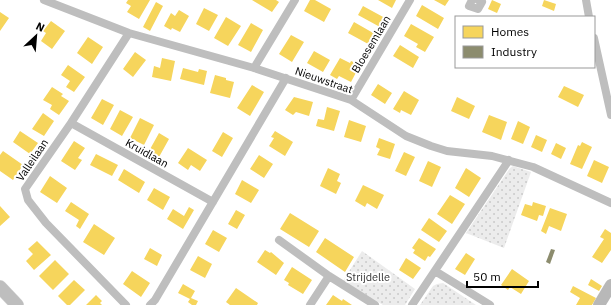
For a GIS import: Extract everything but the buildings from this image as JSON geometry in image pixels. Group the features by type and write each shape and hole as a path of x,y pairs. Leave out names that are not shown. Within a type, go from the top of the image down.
{"main road":[{"path":"0,287 17,305"}],"street":[{"name":"Nieuwstraat","path":"44,0 129,33 254,68 351,100 406,136 431,146 447,151 492,156 509,160 537,169 611,203"},
{"path":"254,68 295,0"},
{"name":"Bloesemlaan","path":"351,100 410,0"},
{"path":"472,0 469,6 478,10 482,2 478,0"},
{"path":"586,0 589,16"},
{"name":"Valleilaan","path":"126,305 46,223 28,200 24,189 70,123 129,33"},
{"path":"595,43 611,116"},
{"path":"150,305 155,300 286,78"},
{"name":"Kruidlaan","path":"70,123 213,202"},
{"path":"412,305 509,160"},
{"path":"279,240 329,276 375,305"},
{"path":"435,271 490,305"},
{"path":"310,305 329,276"},
{"path":"599,305 611,285"}],"green space":[{"path":"513,166 531,172 504,248 466,233 510,168"},
{"name":"Strijdelle","path":"362,251 415,289 405,305 383,305 343,281"},
{"path":"443,283 476,305 420,305 433,286"}]}
